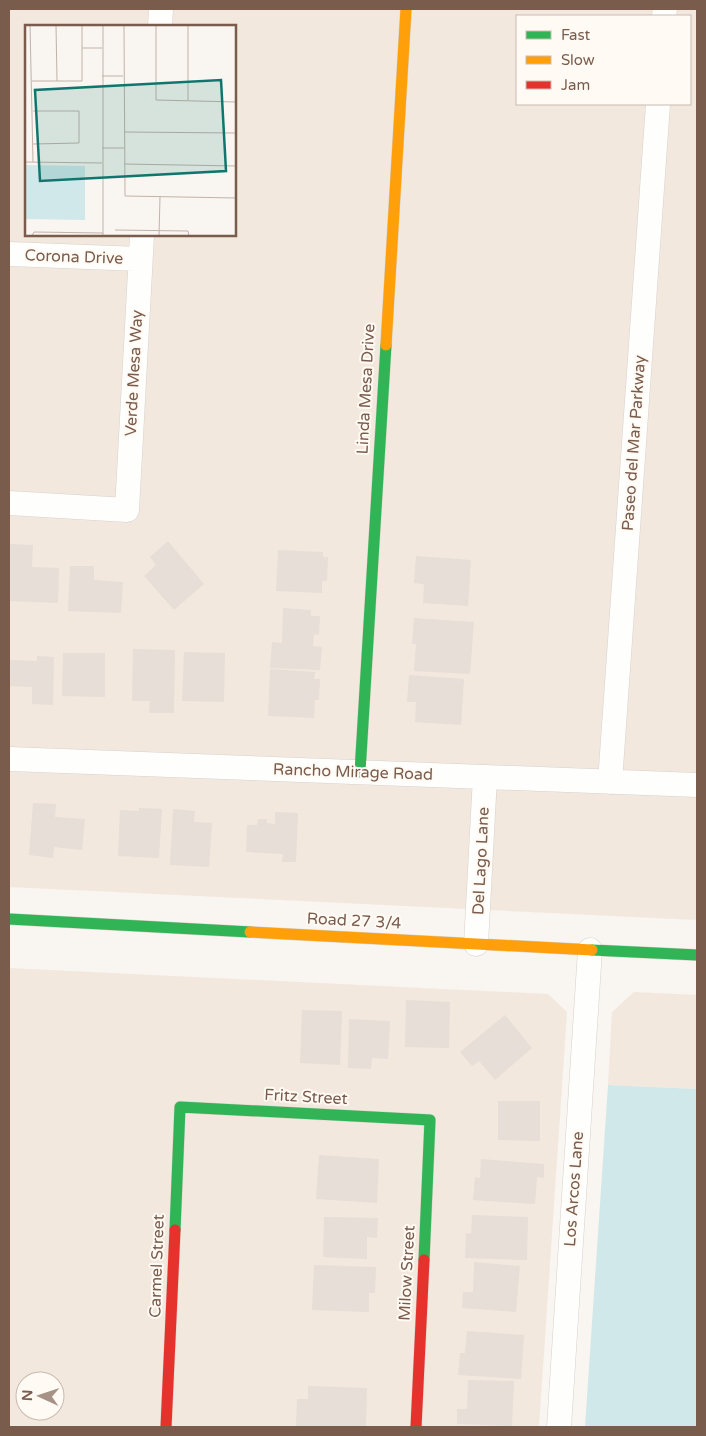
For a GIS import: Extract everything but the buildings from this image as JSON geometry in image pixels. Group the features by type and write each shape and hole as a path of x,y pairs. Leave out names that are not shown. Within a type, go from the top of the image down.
{"street":[{"path":"160,25 162,9"},
{"name":"Linda Mesa Drive","path":"360,772 406,9"},
{"name":"Paseo del Mar Parkway","path":"610,782 658,105"},
{"name":"Verde Mesa Way","path":"9,503 127,510 142,236"},
{"name":"Corona Drive","path":"9,254 140,259"},
{"name":"Rancho Mirage Road","path":"9,759 697,785"},
{"name":"Del Lago Lane","path":"476,944 485,777"},
{"name":"Road 27 3/4","path":"9,919 697,955"},
{"name":"Los Arcos Lane","path":"559,1427 590,950"},
{"name":"Fritz Street","path":"180,1107 430,1120"},
{"name":"Carmel Street","path":"166,1427 180,1107"},
{"name":"Milow Street","path":"416,1427 430,1120"}],"shaded area":[{"path":"9,9 697,9 697,920 9,887"},
{"path":"9,968 548,994 567,1012 539,1427 9,1427"},
{"path":"634,992 697,995 697,1089 608,1085 612,1012"}],"water":[{"path":"608,1085 697,1089 697,1427 585,1427"}],"traffic: fast":[{"path":"360,772 386,345"},
{"path":"9,919 250,932"},
{"path":"592,950 697,955"},
{"path":"175,1230 180,1107 430,1120 424,1260"}],"traffic: slow":[{"path":"386,345 406,9"},
{"path":"250,932 592,950"}],"traffic: jam":[{"path":"166,1427 175,1230"},
{"path":"416,1427 424,1260"}]}
